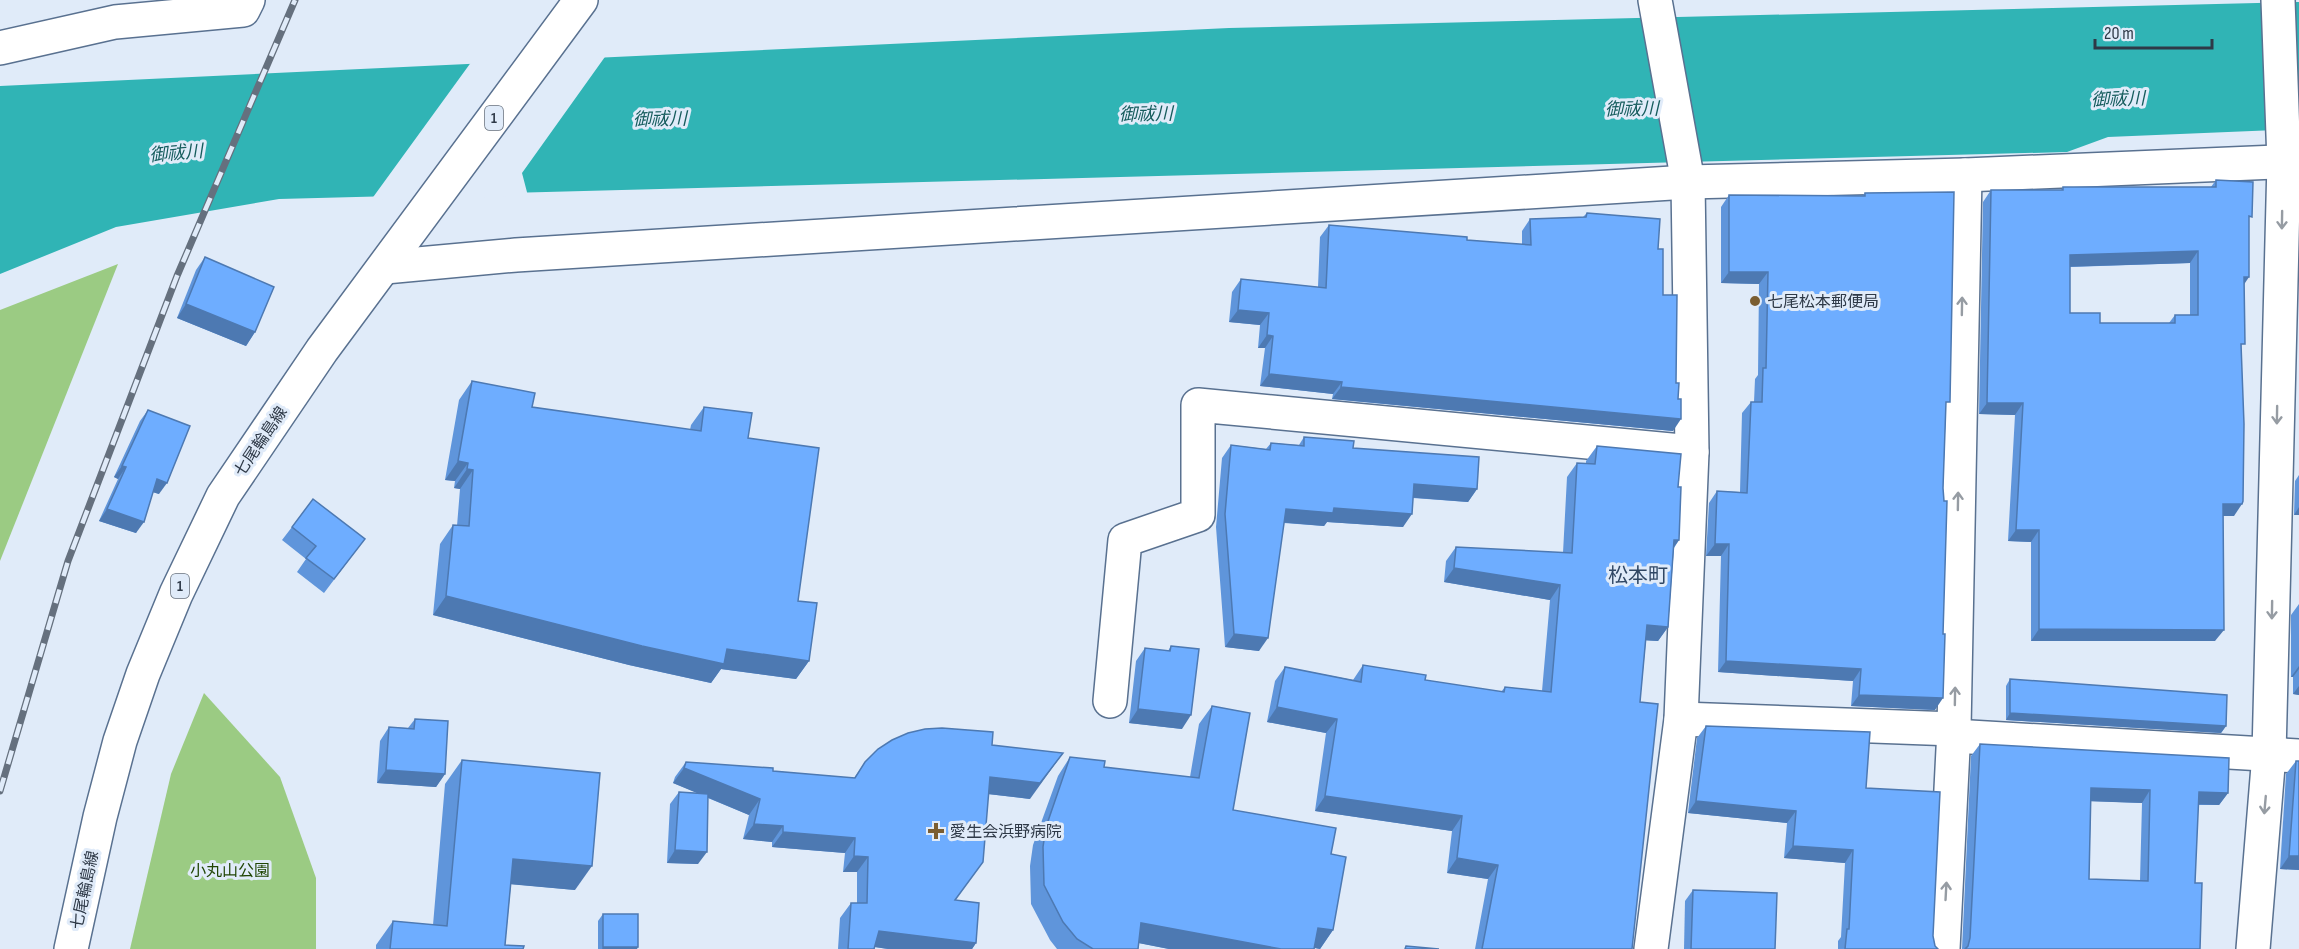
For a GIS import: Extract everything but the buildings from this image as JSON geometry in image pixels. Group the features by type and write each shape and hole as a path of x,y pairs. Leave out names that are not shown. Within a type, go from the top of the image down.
{"street":[{"path":"0,48 115,22 243,10 248,0"},
{"name":"七尾輪島線","path":"71,949 100,817 120,741 143,674 176,594 223,496 312,364 581,0"},
{"path":"1651,949 1681,719 1692,452 1688,182 1655,0"},
{"path":"2253,949 2284,755 2291,161 2278,0"},
{"path":"385,267 516,255 1688,182 1965,175 2291,161"},
{"path":"1943,949 1954,733 1965,175"},
{"path":"1110,701 1125,540 1198,515 1198,405 1692,452"},
{"path":"1681,719 1954,733 2284,755"}],"green space":[{"path":"118,264 0,561 0,310"},
{"name":"小丸山公園","path":"204,693 280,777 316,878 316,949 130,949 171,774"}],"water":[{"name":"御祓川","path":"2299,2 2299,129 2108,137 2067,152 279,199 116,227 0,274 0,86 1229,28"}],"pier":[{"path":"607,54 522,173 528,196 371,200 472,61"}],"railway":[{"path":"0,791 68,561 177,276 295,0"}],"place":[{"name":"七尾松本郵便局","path":"1755,301"},
{"name":"愛生会浜野病院","path":"936,831"}],"district":[{"name":"松本町","path":"1638,575"}]}
